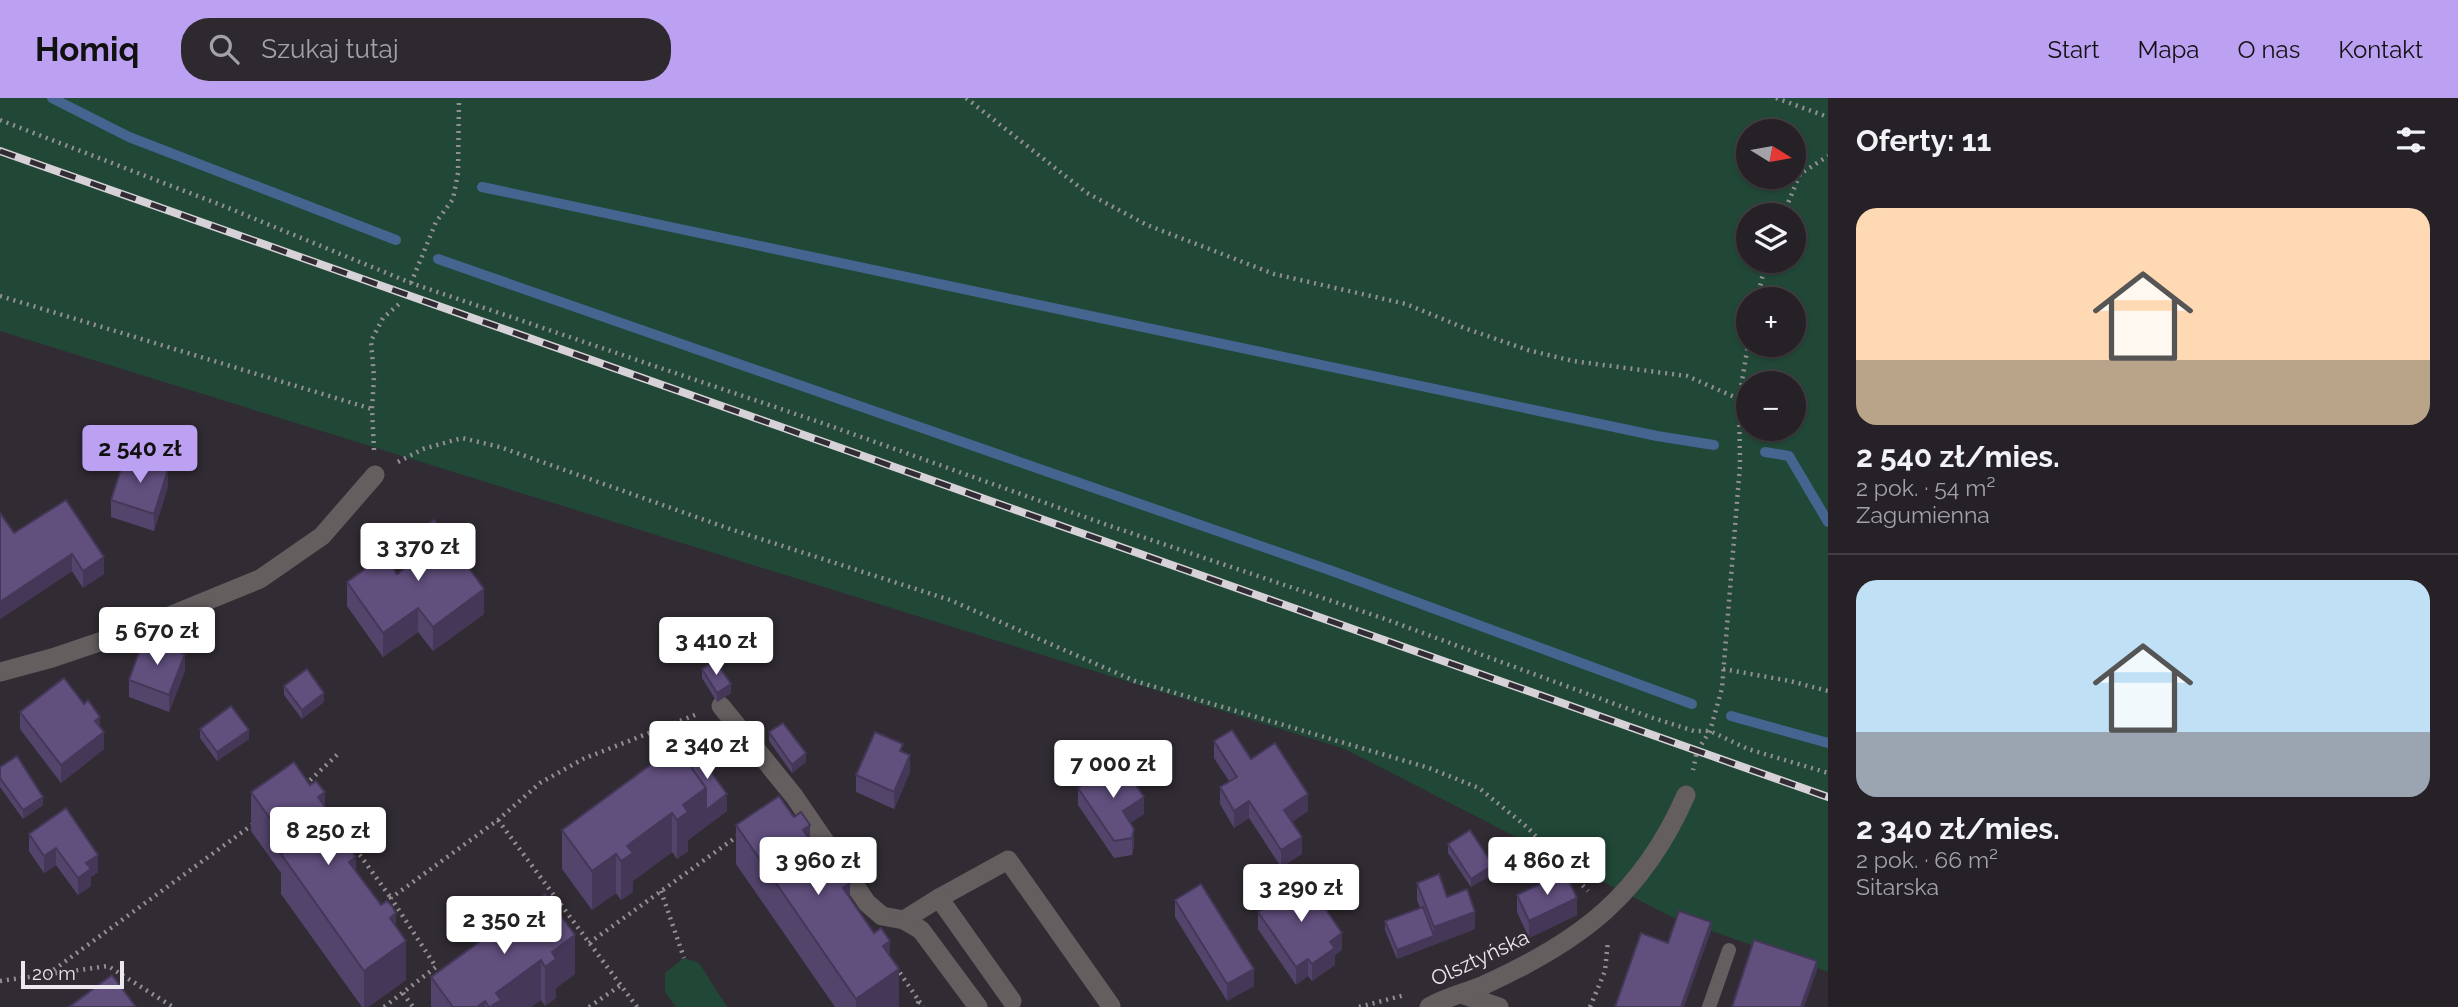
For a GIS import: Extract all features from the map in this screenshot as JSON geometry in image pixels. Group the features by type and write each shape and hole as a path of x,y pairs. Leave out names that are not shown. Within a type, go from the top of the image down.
{"street":[{"path":"0,672 135,630 260,579 322,536 375,475"},
{"path":"721,706 794,796 867,903 882,916 904,920 921,930 978,1007"},
{"name":"Olsztyńska","path":"1429,1007 1549,951 1602,915 1616,902 1655,853 1686,795"},
{"path":"904,920 1008,860 1111,1006"},
{"path":"939,898 1012,1001"},
{"path":"1461,994 1499,1007"}],"lane":[{"path":"1709,1007 1729,950"}],"path":[{"path":"411,283 436,222 453,199 458,173 459,98"},
{"path":"966,98 1087,193 1147,225 1198,245 1274,274 1406,304 1528,350 1573,361 1687,376 1736,398"},
{"path":"1776,98 1828,117"},
{"path":"0,120 221,205 411,283 1385,619 1650,717 1695,731 1710,731 1748,749 1828,773"},
{"path":"1788,203 1800,174 1828,156"},
{"path":"0,296 372,409"},
{"path":"399,304 383,318 371,341 375,475 423,449 461,438 500,447 730,529 950,600 1135,681 1429,768 1479,788 1527,827 1586,888 1602,915 1608,943 1607,958 1590,1007"},
{"path":"1686,795 1698,751 1710,731 1723,688 1740,441"},
{"path":"1723,669 1828,691"},
{"path":"391,898 498,820 540,783 583,758 721,706"},
{"path":"301,789 340,751"},
{"path":"308,783 315,793"},
{"path":"331,814 436,967 383,1007"},
{"path":"498,820 637,1007"},
{"path":"48,974 257,821"},
{"path":"589,943 750,828"},
{"path":"661,891 684,958"},
{"path":"890,957 923,1007"},
{"path":"0,981 108,966 173,1007"},
{"path":"589,1007 621,985"},
{"path":"402,993 412,1007"},
{"path":"916,1007 919,1001"}],"green space":[{"path":"0,98 1828,98 1828,972 1672,917 1345,749 0,331"},
{"path":"684,958 699,963 727,1007 676,1007 665,992 665,973"}],"building":[{"path":"125,456 168,470 154,514 111,500"},
{"path":"66,500 104,557 83,571 72,554 0,602 0,513 14,533"},
{"path":"434,520 484,589 433,627 418,608 383,633 347,582 385,555 397,574 419,558 408,539"},
{"path":"144,638 185,654 169,695 129,680"},
{"path":"715,660 731,684 717,693 702,669"},
{"path":"307,669 324,693 302,710 284,686"},
{"path":"64,678 84,704 88,700 100,717 95,721 104,732 61,765 20,712"},
{"path":"231,706 249,730 217,752 200,729"},
{"path":"783,723 806,753 792,765 769,732"},
{"path":"1232,730 1251,759 1275,743 1308,794 1284,810 1302,837 1281,850 1249,801 1234,811 1220,787 1237,777 1214,741"},
{"path":"875,732 903,744 900,751 910,755 894,792 856,775"},
{"path":"676,746 706,788 683,805 688,812 677,820 672,813 627,846 633,853 621,861 616,854 592,871 562,830"},
{"path":"697,753 727,794 706,810 706,788 687,761"},
{"path":"17,756 43,797 23,810 0,778 0,767"},
{"path":"1119,760 1144,797 1123,811 1134,829 1132,838 1114,841 1078,788"},
{"path":"294,762 310,785 316,781 325,792 318,797 334,819 324,827 340,849 347,844 356,857 349,862 381,905 387,901 392,906 396,913 390,918 406,941 364,971 281,854 291,848 251,792"},
{"path":"779,796 794,817 801,812 810,825 803,830 833,874 840,869 850,883 843,888 874,933 881,928 890,941 883,946 899,969 856,999 736,825"},
{"path":"66,808 98,855 86,863 91,869 78,878 56,848 44,856 29,834"},
{"path":"1470,830 1493,865 1471,879 1448,844"},
{"path":"1565,872 1577,898 1529,921 1517,895"},
{"path":"1439,874 1447,897 1467,889 1475,912 1434,927 1417,883"},
{"path":"1305,879 1342,933 1330,942 1335,948 1312,964 1308,959 1296,967 1258,912"},
{"path":"1201,884 1254,969 1227,984 1175,900"},
{"path":"545,894 575,935 552,952 556,959 545,967 541,960 496,993 501,1000 490,1007 485,1001 477,1007 453,1007 431,977"},
{"path":"1423,907 1434,936 1397,950 1385,921"},
{"path":"1679,911 1711,922 1681,1007 1615,1007 1641,933 1668,943"},
{"path":"1754,940 1817,961 1801,1007 1732,1007"},
{"path":"112,975 136,1007 69,1007"}],"waterway":[{"path":"52,98 129,137 396,240"},
{"path":"482,187 1657,436 1714,445"},
{"path":"438,259 1335,572 1692,704"},
{"path":"1765,452 1789,456 1828,522"},
{"path":"1731,716 1828,743"}],"railway":[{"path":"0,151 1828,797"}]}
